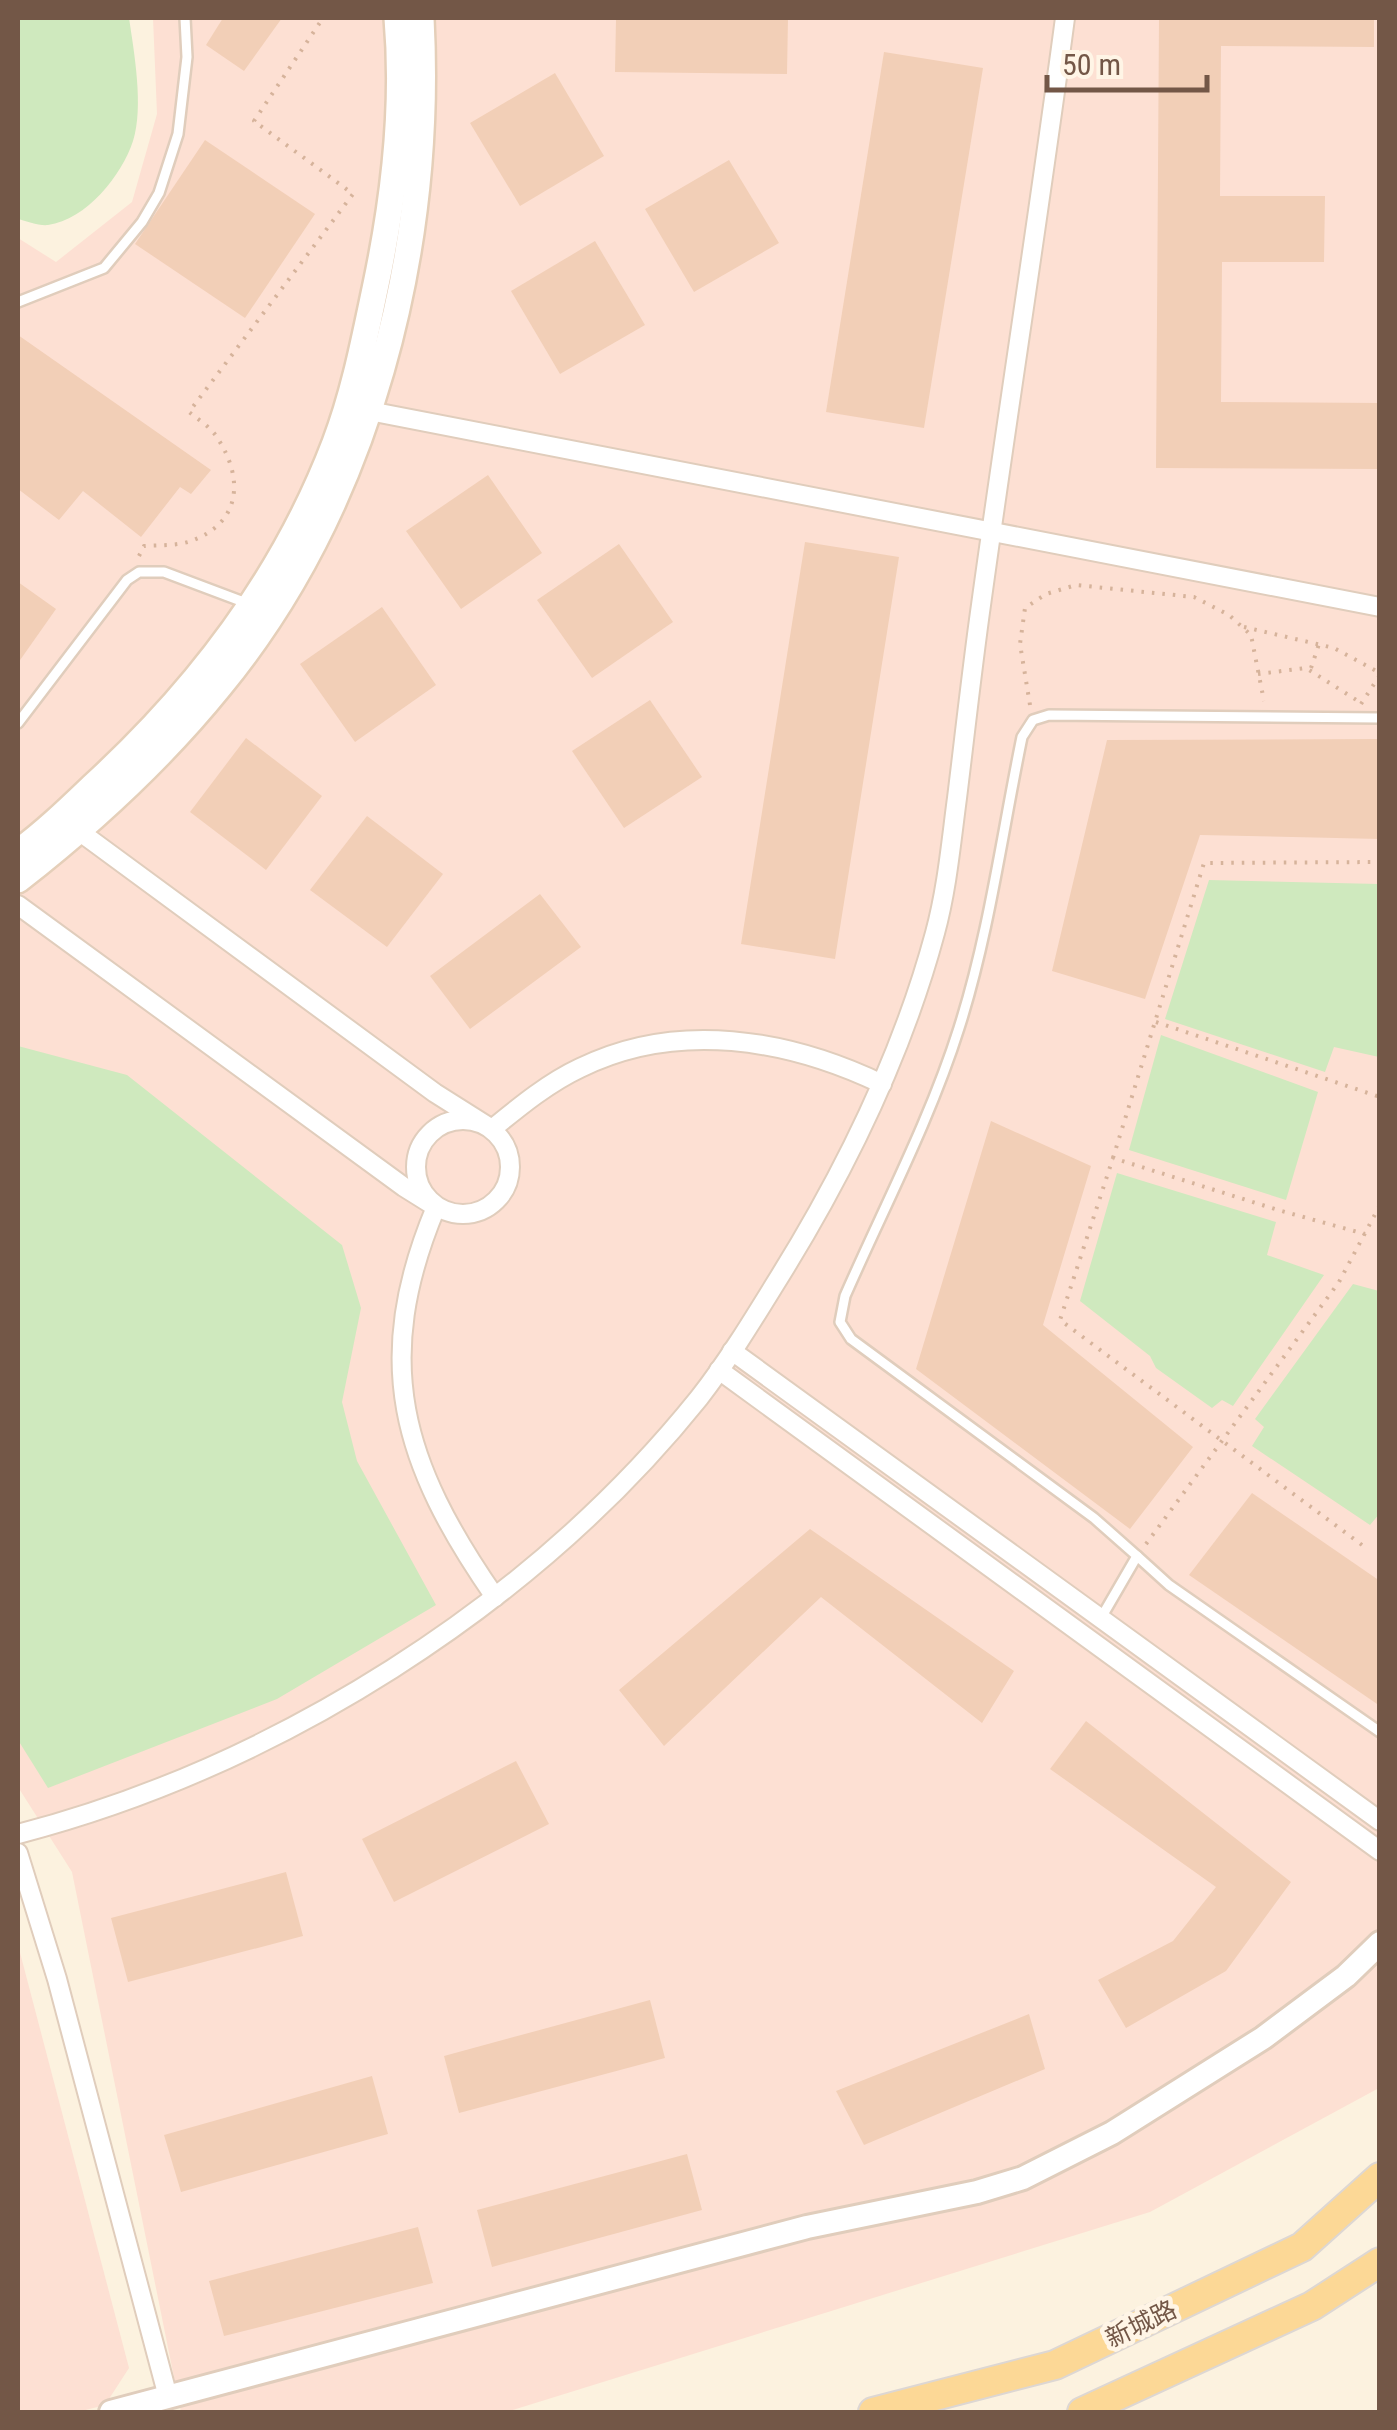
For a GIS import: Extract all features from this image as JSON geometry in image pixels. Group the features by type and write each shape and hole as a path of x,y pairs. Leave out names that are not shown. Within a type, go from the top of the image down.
{"main road":[{"path":"18,852 69,824 187,725 248,649 318,533 358,409 391,203 400,97 396,18"},
{"path":"18,880 119,762 180,698 252,605 358,409 389,340 415,199 423,95 421,18"},
{"name":"新城路","path":"873,2412 1055,2365 1302,2247 1380,2176"},
{"path":"1082,2412 1312,2306 1380,2262"}],"street":[{"path":"18,1834 110,1808 273,1735 390,1668 495,1596 597,1509 680,1420 732,1352 837,1182 912,1008 942,904 1065,18"},
{"path":"358,409 1380,606"},
{"path":"18,905 404,1187 436,1206 464,1215 492,1205 502,1194 511,1167 502,1140 492,1129 436,1093 69,824"},
{"path":"492,1129 578,1068 652,1044 710,1040 772,1045 808,1054 882,1084"},
{"path":"436,1206 425,1196 415,1168 424,1140 435,1128 464,1119 492,1129"},
{"path":"436,1206 406,1302 402,1340 407,1422 426,1481 441,1511 495,1596"},
{"path":"732,1352 1380,1820"},
{"path":"719,1370 1380,1850"},
{"path":"18,1853 57,1980 168,2397"},
{"path":"111,2412 807,2227 977,2192 1023,2178 1112,2134 1263,2038 1346,1976 1380,1944"}],"lane":[{"path":"18,302 104,268 142,222 159,193 178,134 187,56 186,18"},
{"path":"18,723 127,580 139,572 164,572 252,605"},
{"path":"1378,718 1049,714 1033,720 1022,737 982,943 959,1029 926,1117 846,1296 840,1322 851,1340 1094,1518 1170,1584 1380,1732"},
{"path":"1101,1618 1137,1556"}],"path":[{"path":"127,580 144,546 190,542 220,525 235,497 234,469 216,435 189,412 353,194 254,121 323,18"},
{"path":"1033,720 1020,644 1025,608 1046,594 1076,584 1194,597 1229,615 1251,635 1267,716"},
{"path":"1242,627 1334,648 1380,674 1361,704"},
{"path":"1310,670 1319,644"},
{"path":"1258,674 1310,670 1378,718"},
{"path":"1362,1545 1060,1320 1204,863 1380,862"},
{"path":"1156,1022 1380,1096"},
{"path":"1113,1158 1364,1234"},
{"path":"1137,1556 1339,1282 1380,1204"}],"shaded area":[{"path":"153,18 1379,18 1379,2088 1150,2212 506,2412 181,2412 72,1872 18,1787 18,238 56,262 132,202 157,114"},
{"path":"18,1945 129,2368 105,2405 78,2412 18,2412"}],"green space":[{"path":"18,18 129,18 138,112 128,154 89,205 76,215 48,225 18,219"},
{"path":"1209,880 1379,884 1379,1057 1334,1047 1325,1072 1165,1019"},
{"path":"1161,1035 1318,1092 1286,1200 1129,1150"},
{"path":"18,1046 127,1075 342,1245 361,1308 342,1402 357,1461 436,1605 277,1699 48,1788 18,1740"},
{"path":"1117,1173 1276,1222 1267,1255 1324,1275 1233,1406 1222,1400 1212,1408 1156,1368 1150,1356 1080,1301"},
{"path":"1353,1284 1379,1291 1380,1513 1370,1525 1252,1446 1264,1427 1255,1419"}],"building":[{"path":"223,18 282,18 244,71 206,45"},
{"path":"616,18 788,18 787,74 615,72"},
{"path":"1159,18 1374,18 1374,47 1221,46 1220,196 1325,196 1324,262 1222,262 1221,402 1380,403 1380,469 1156,468"},
{"path":"884,52 983,68 924,428 826,412"},
{"path":"555,73 604,156 520,206 470,123"},
{"path":"205,140 315,214 245,318 135,244"},
{"path":"729,160 779,243 694,292 645,209"},
{"path":"595,241 645,325 560,374 511,291"},
{"path":"18,335 211,470 191,494 180,487 141,537 83,491 59,520 18,489"},
{"path":"488,475 542,553 461,609 406,531"},
{"path":"805,542 899,557 835,959 741,944"},
{"path":"619,544 673,622 592,678 537,600"},
{"path":"18,582 56,609 18,663"},
{"path":"382,607 436,685 355,742 300,664"},
{"path":"650,700 702,777 624,828 572,751"},
{"path":"246,738 322,796 266,870 190,812"},
{"path":"1377,739 1380,839 1200,835 1145,999 1052,971 1107,740"},
{"path":"367,816 443,874 387,947 310,890"},
{"path":"540,894 581,947 470,1029 430,976"},
{"path":"991,1121 1091,1166 1043,1325 1193,1447 1130,1529 916,1369"},
{"path":"1252,1493 1380,1581 1380,1706 1189,1575"},
{"path":"810,1529 1014,1671 982,1723 821,1597 664,1746 619,1690"},
{"path":"1086,1721 1291,1882 1226,1971 1126,2028 1098,1980 1173,1941 1216,1887 1050,1769"},
{"path":"516,1761 549,1824 394,1902 362,1839"},
{"path":"286,1872 303,1936 128,1982 111,1918"},
{"path":"650,2000 665,2058 459,2113 444,2056"},
{"path":"1029,2014 1045,2069 864,2145 836,2091"},
{"path":"372,2076 388,2134 181,2192 164,2135"},
{"path":"687,2154 702,2210 492,2267 477,2210"},
{"path":"418,2227 433,2283 224,2336 209,2281"}]}
